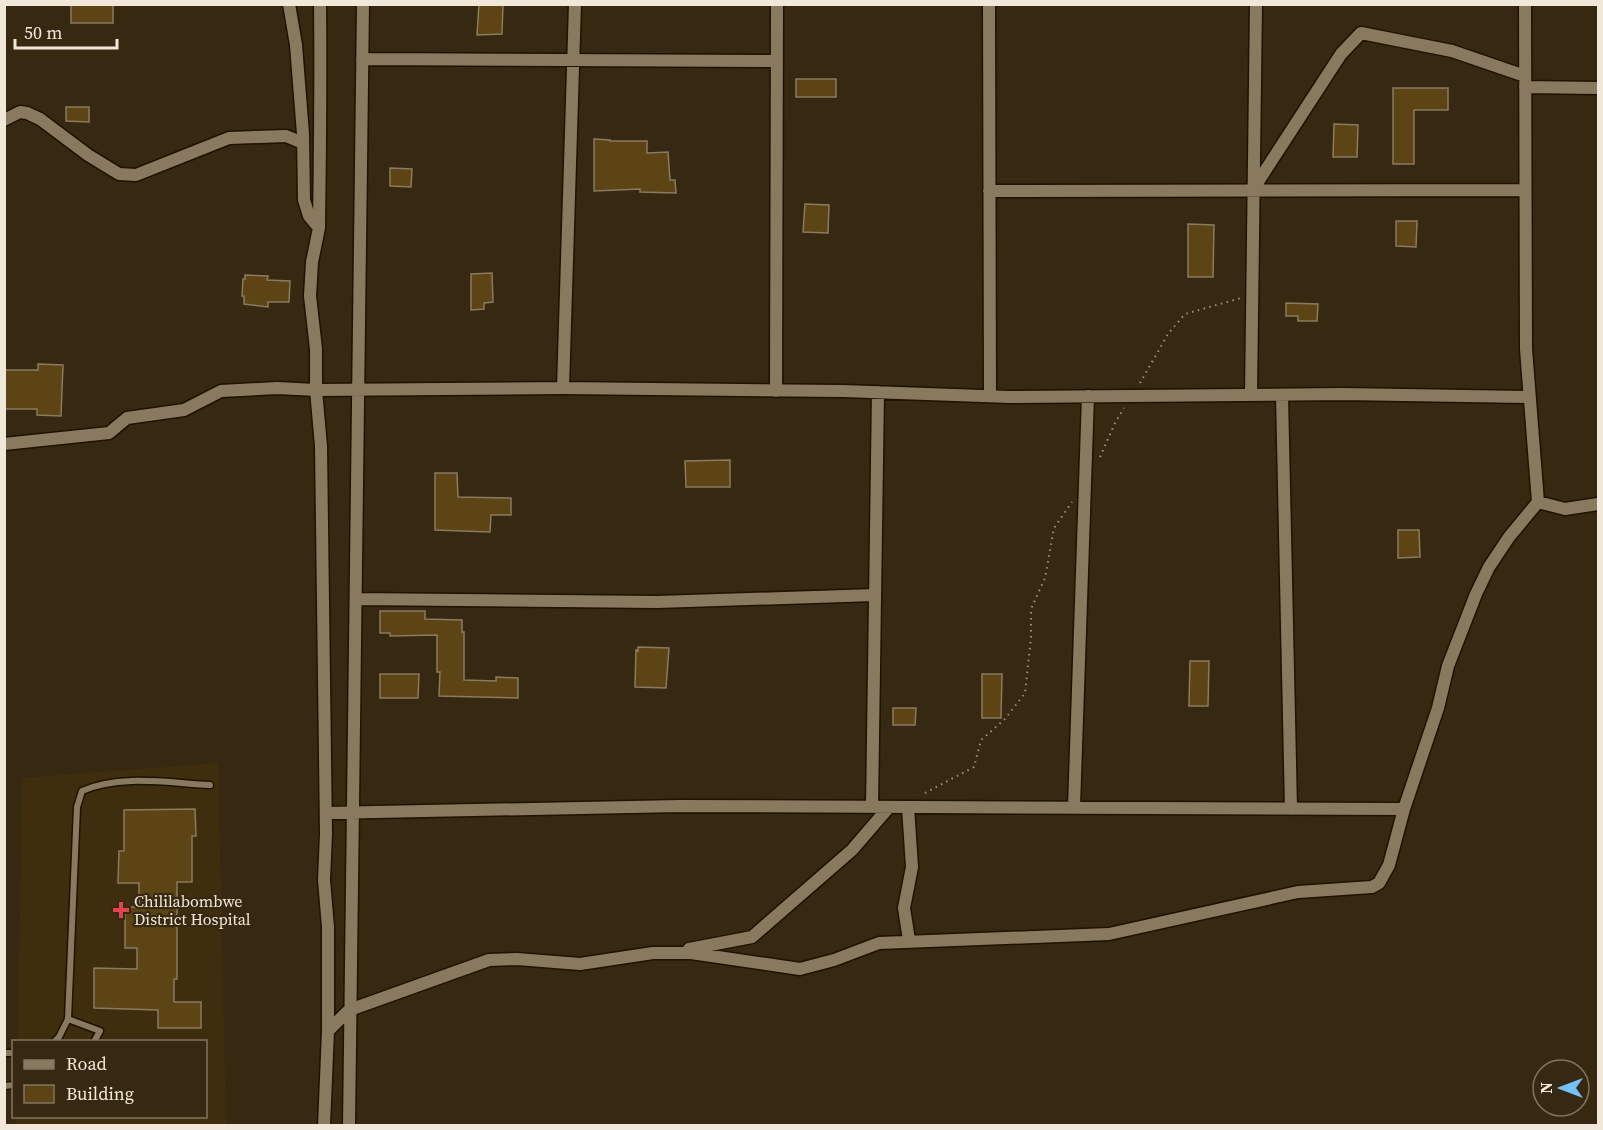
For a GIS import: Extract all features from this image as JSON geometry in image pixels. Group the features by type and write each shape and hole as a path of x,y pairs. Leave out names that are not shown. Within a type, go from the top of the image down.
{"street":[{"path":"289,4 296,45 303,143 304,200 309,216 319,228"},
{"path":"320,4 319,228 312,262 310,296 316,349 316,390 321,446 326,813 324,880 328,927 328,1031 324,1125"},
{"path":"349,1125 363,4"},
{"path":"563,388 575,4"},
{"path":"776,391 777,4"},
{"path":"989,4 990,396"},
{"path":"1251,395 1256,4"},
{"path":"328,1031 347,1012 489,960 518,958 580,964 653,953 691,953 800,969 834,960 879,943 909,940 1013,939 1109,934 1298,892 1372,887 1379,883 1389,865 1404,809 1438,708 1448,666 1476,594 1489,567 1509,537 1538,502 1526,349 1525,4"},
{"path":"1254,189 1341,54 1361,33 1452,51 1525,81 1599,88"},
{"path":"362,59 777,61"},
{"path":"4,120 20,112 27,113 40,119 88,155 119,174 136,176 229,138 286,136 303,143"},
{"path":"989,191 1526,190"},
{"path":"4,444 109,433 127,418 184,410 221,391 277,388 358,390 563,388 878,392 990,396 1530,397"},
{"path":"872,807 878,392"},
{"path":"1282,395 1291,808"},
{"path":"1074,807 1088,396"},
{"path":"1538,502 1565,509 1599,504"},
{"path":"357,599 657,602 875,595"},
{"path":"326,813 680,806 1404,809"},
{"path":"668,953 752,938 852,850 889,807"},
{"path":"908,807 912,867 904,908 909,940"}],"lane":[{"path":"55,1040 68,1019 77,807 82,791 92,787 129,782 210,785"},
{"path":"68,1019 100,1031 95,1040"}],"path":[{"path":"1099,459 1115,423 1167,334 1185,314 1252,295"},
{"path":"924,794 974,767 981,740 1005,719 1025,693 1031,638 1031,609 1045,578 1054,528 1086,482"}],"shaded area":[{"name":"Chililabombwe District Hospital","path":"218,763 226,1125 17,1124 17,1118 207,1118 207,1040 18,1040 22,778"}],"building":[{"path":"71,4 113,4 113,23 71,23"},
{"path":"479,4 503,4 502,34 477,35"},
{"path":"796,79 836,79 836,97 796,97"},
{"path":"1393,88 1448,88 1448,110 1414,110 1414,164 1393,164"},
{"path":"66,107 89,107 89,122 66,121"},
{"path":"1334,124 1358,125 1357,157 1333,157"},
{"path":"594,139 647,141 647,153 668,152 670,180 675,180 676,193 640,192 640,189 594,191"},
{"path":"390,168 412,169 411,187 390,186"},
{"path":"805,204 829,205 828,233 803,232"},
{"path":"1396,221 1417,221 1416,247 1396,246"},
{"path":"1188,224 1214,225 1213,277 1188,277"},
{"path":"492,273 493,302 484,303 484,309 471,310 471,274"},
{"path":"245,275 268,276 267,280 290,281 289,302 268,302 268,307 244,304 244,296 242,296"},
{"path":"1286,303 1318,304 1317,321 1298,321 1298,316 1286,316"},
{"path":"38,364 63,365 61,416 37,415 37,409 4,409 4,370 38,370"},
{"path":"730,460 730,487 686,487 685,461"},
{"path":"435,473 457,473 458,497 511,498 511,515 491,515 490,532 435,530"},
{"path":"1398,530 1419,530 1420,557 1398,558"},
{"path":"380,611 425,611 425,619 462,620 464,680 496,681 496,677 518,678 518,698 439,696 437,635 390,636 390,633 380,633"},
{"path":"638,647 669,648 666,688 635,687"},
{"path":"1190,661 1209,661 1208,706 1189,706"},
{"path":"380,674 419,674 418,698 380,698"},
{"path":"982,674 1002,674 1001,718 982,718"},
{"path":"893,708 916,708 915,725 893,725"},
{"path":"195,809 196,836 192,836 192,882 177,882 177,979 174,979 174,1002 201,1002 201,1028 158,1028 158,1010 94,1008 94,968 137,969 137,948 125,948 125,907 139,907 139,883 118,883 119,851 124,851 124,810"}],"place":[{"name":"Chililabombwe District Hospital","path":"121,910"}]}
